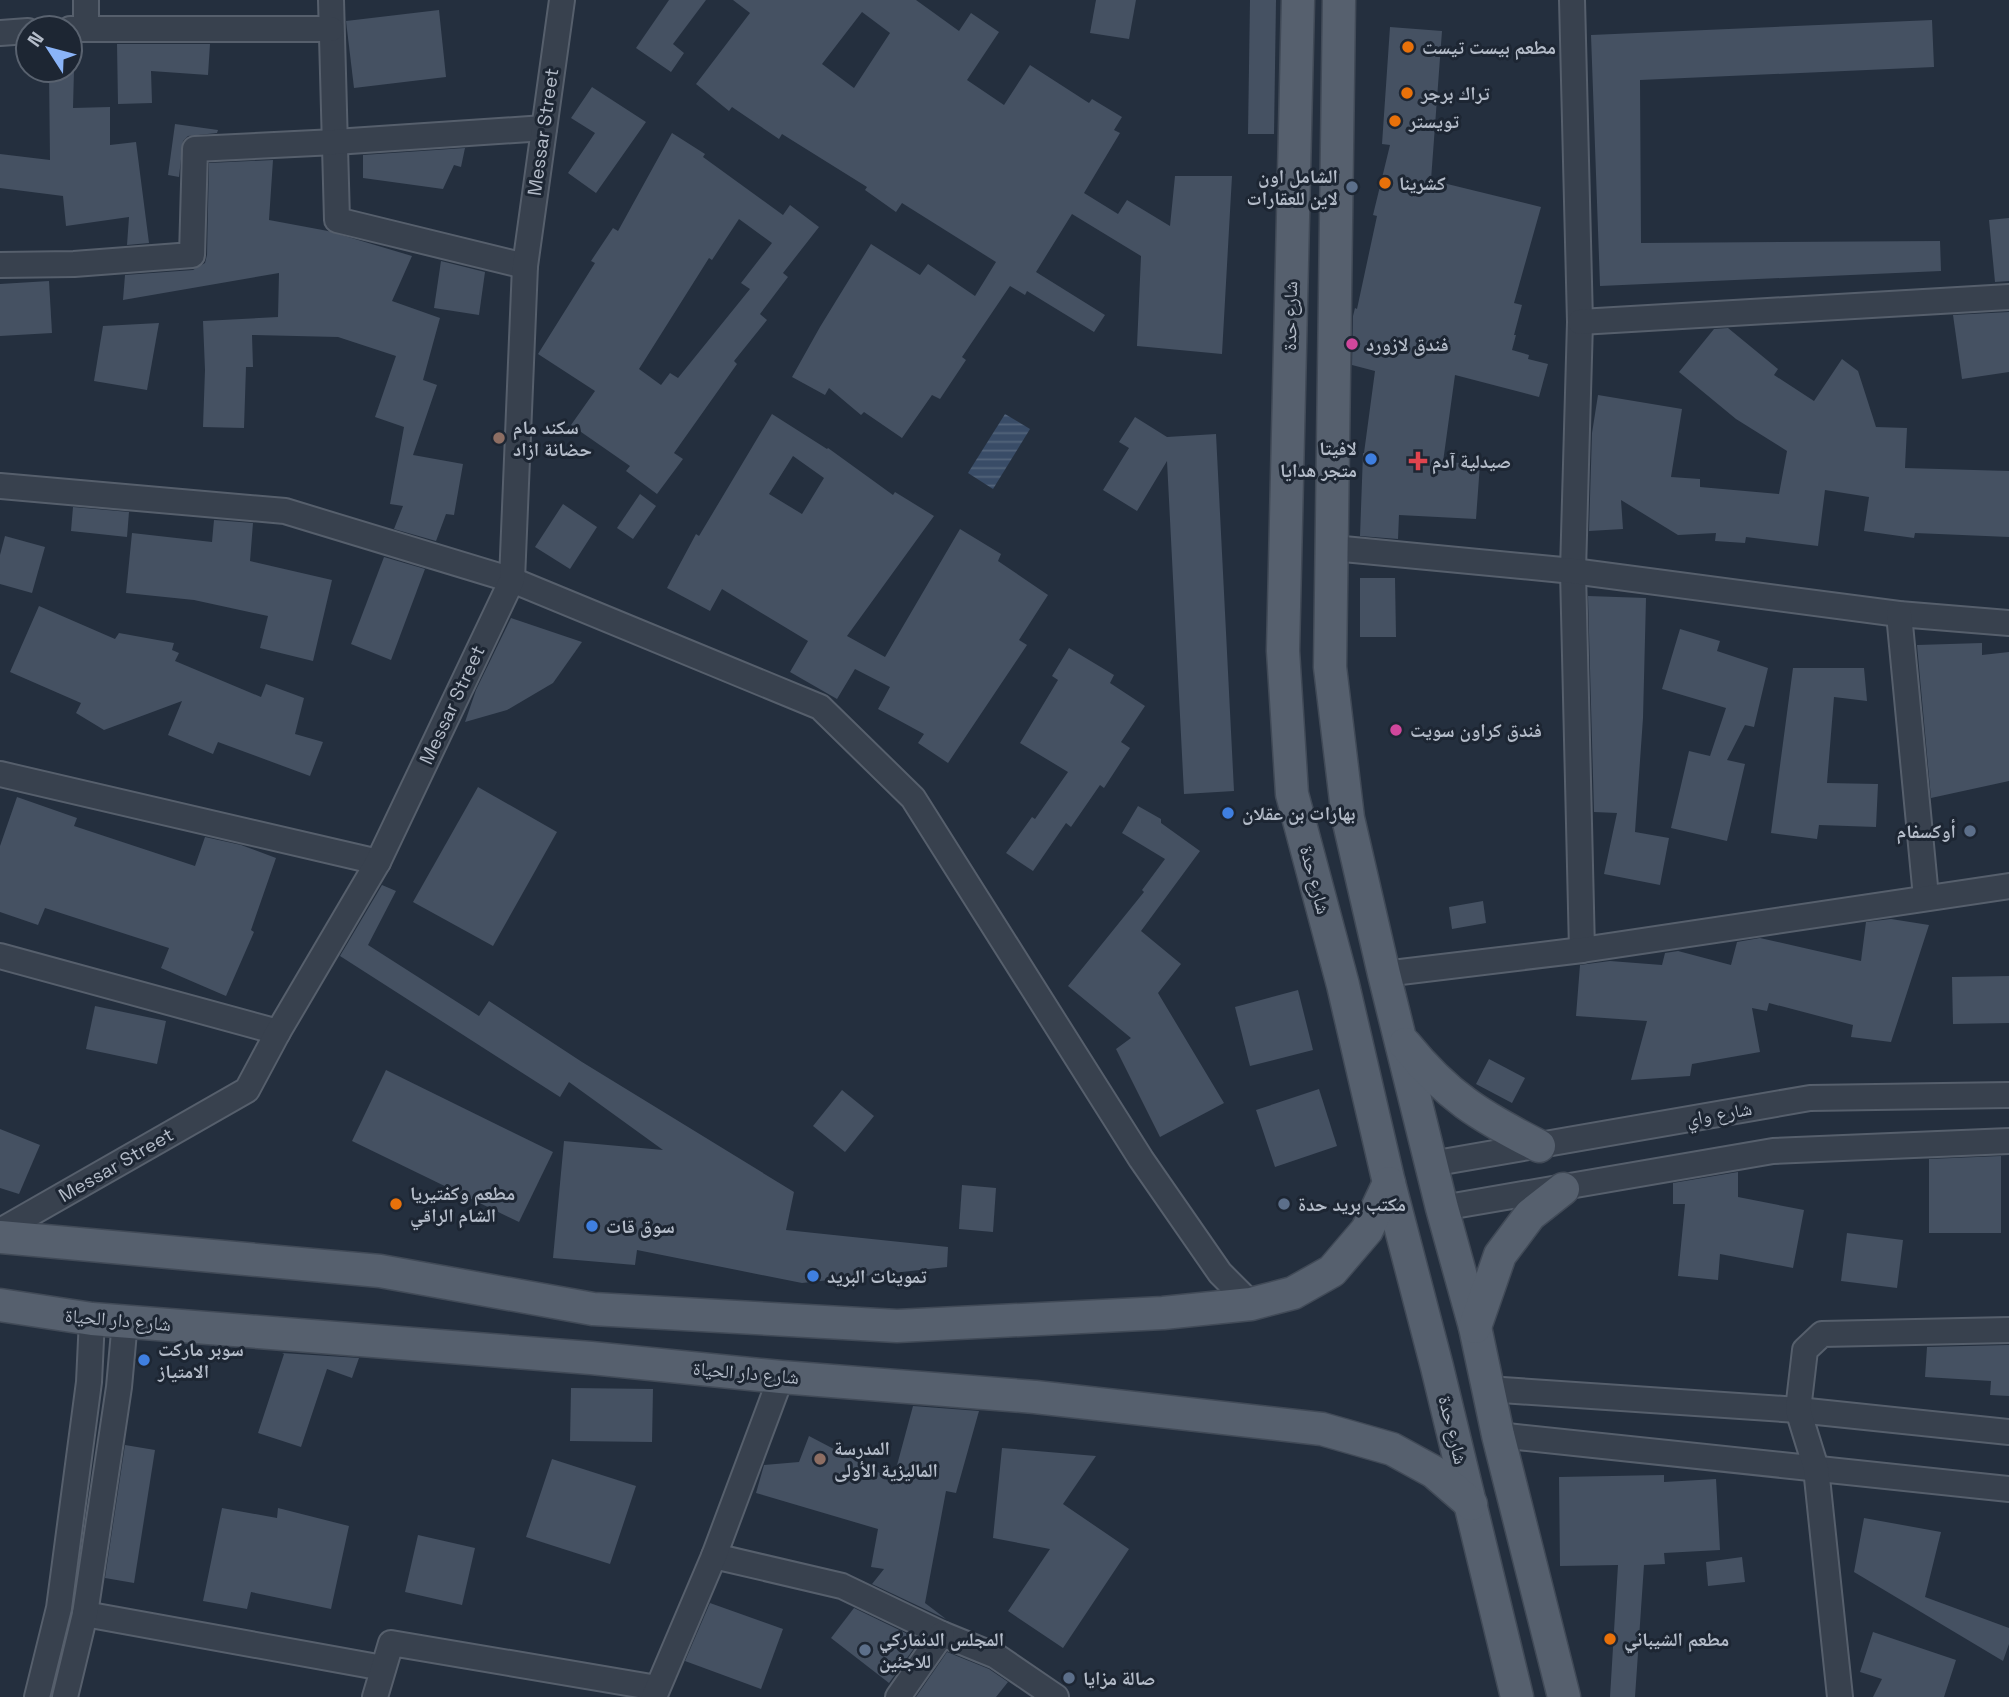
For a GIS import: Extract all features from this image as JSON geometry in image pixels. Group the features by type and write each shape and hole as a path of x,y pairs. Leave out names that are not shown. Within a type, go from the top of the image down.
{"main road":[{"name":"شارع حدة","path":"1297,0 1283,651 1292,794 1343,985 1389,1183 1517,1697"},
{"path":"1339,0 1330,667 1348,818 1384,974 1442,1209 1475,1327 1498,1435 1564,1697"},
{"path":"1343,985 1384,974"},
{"path":"1400,1036 1429,1073 1460,1101 1500,1127 1539,1146"},
{"path":"0,1234 380,1271 593,1309 897,1326 1163,1313 1251,1304 1293,1293 1332,1270 1367,1230 1389,1183"},
{"path":"1475,1327 1500,1255 1530,1215 1563,1189"},
{"name":"شارع دار الحياة","path":"0,1305 92,1319 591,1358 780,1377 1035,1397 1322,1429 1392,1449 1434,1472 1471,1504"},
{"path":"591,1358 593,1309"}],"street":[{"path":"331,0 337,220 525,267"},
{"name":"Messar Street","path":"0,1234 247,1090 378,862 512,580 525,267 562,0"},
{"path":"1572,0 1580,322 1573,571 1582,950"},
{"path":"84,29 331,29"},
{"path":"0,265 74,264 192,255 195,149 544,128"},
{"path":"1580,322 2009,297"},
{"path":"0,486 285,511 512,580 820,707 913,798 1141,1159 1220,1273 1251,1304"},
{"path":"1333,548 1573,571 1899,614 2009,622"},
{"path":"1899,614 1926,897"},
{"path":"0,774 378,862"},
{"path":"1384,974 1582,950 2009,886"},
{"path":"0,956 278,1032"},
{"name":"شارع واي","path":"1432,1164 1810,1098 2009,1095"},
{"path":"1442,1209 1773,1152 2009,1141"},
{"path":"37,1697 59,1608 89,1382 92,1319"},
{"path":"65,1697 85,1614 119,1387 125,1321"},
{"path":"1840,1697 1816,1468 1798,1410 1805,1350 1822,1334 2009,1330"},
{"path":"375,1697 390,1643 656,1692 713,1556 780,1377"},
{"path":"1487,1389 1798,1410 2009,1432"},
{"path":"1498,1435 2009,1489"},
{"path":"713,1556 842,1586 942,1634 996,1656 1056,1697"},
{"path":"85,1614 383,1668"},
{"path":"898,1697 942,1634"}],"water":[{"path":"1005,414 1030,429 993,489 968,473"}],"building":[{"path":"669,0 706,0 673,44 684,53 671,72 636,48"},
{"path":"733,0 916,0 959,31 971,13 999,32 967,80 1004,105 1030,65 1089,103 1092,99 1122,117 1114,130 1120,133 1084,193 1118,214 1127,200 1170,226 1175,176 1232,176 1222,354 1137,346 1141,256 1072,214 1036,272 1105,315 1094,332 1027,291 1025,295 1010,286 962,357 966,360 940,399 932,395 902,438 864,412 861,415 829,388 825,395 792,377 871,244 920,275 928,264 975,296 996,262 902,203 896,212 865,190 867,187 782,134 779,139 732,107 729,111 696,84 750,13","holes":["862,12 890,33 854,88 822,64"]},
{"path":"1096,0 1136,0 1129,39 1090,33"},
{"path":"1250,0 1276,0 1274,134 1248,134"},
{"path":"439,10 446,77 354,88 346,21"},
{"path":"1932,20 1934,67 1640,80 1641,243 1940,241 1941,271 1600,286 1591,35"},
{"path":"1390,27 1442,31 1431,180 1541,207 1514,303 1522,305 1512,350 1529,355 1528,359 1548,364 1539,397 1455,375 1443,462 1480,464 1476,519 1399,515 1398,539 1360,536 1363,453 1375,371 1352,365 1353,316 1355,308 1357,309 1377,216 1373,215 1390,145 1382,144"},
{"path":"117,44 210,44 208,75 151,71 152,103 118,104"},
{"path":"49,84 74,84 73,108 110,107 110,145 136,142 149,243 127,245 129,217 66,226 63,196 0,188 0,154 50,160"},
{"path":"592,87 646,122 596,193 568,173 595,133 571,118"},
{"path":"175,124 218,130 217,133 188,136 183,141 179,177 168,175"},
{"path":"672,133 705,154 703,157 783,215 790,205 819,227 783,273 788,277 760,314 767,320 734,361 737,364 674,453 683,459 657,494 626,471 630,466 571,425 595,391 538,354 595,263 591,261 613,228 618,231","holes":["739,219 772,243 741,283 750,289 678,378 670,373 661,385 639,369 709,258 712,260"]},
{"path":"465,148 461,167 454,165 443,189 363,178 363,155"},
{"path":"273,160 269,220 328,231 412,256 392,301 440,318 423,380 437,385 413,455 463,464 454,515 446,514 436,541 394,529 403,506 390,504 404,427 375,417 396,356 338,337 252,335 253,367 246,367 244,428 203,427 203,321 278,317 279,273 123,300 125,275 193,270 205,263 209,163"},
{"path":"2009,218 2009,281 1995,282 1989,220"},
{"path":"441,261 485,272 479,315 434,308"},
{"path":"49,281 52,333 0,336 0,284"},
{"path":"2009,312 2009,372 1962,379 1953,315"},
{"path":"159,323 147,390 94,381 103,326"},
{"path":"1728,328 1778,369 1774,375 1814,401 1842,359 1858,371 1876,427 1907,428 1905,468 2009,471 2009,537 1915,533 1914,538 1864,531 1869,497 1825,490 1818,546 1746,537 1745,543 1715,541 1716,533 1678,535 1621,500 1623,529 1589,531 1592,433 1598,395 1682,409 1671,477 1700,479 1700,487 1779,494 1787,451 1736,419 1679,372 1714,329"},
{"path":"772,414 828,448 893,495 895,492 934,516 847,636 885,657 960,529 1001,554 998,561 1048,595 1019,640 1027,645 948,763 918,743 924,734 878,709 890,687 855,669 837,699 790,672 808,641 722,589 710,611 667,588 696,534 699,536","holes":["793,456 824,478 802,514 769,494"]},
{"path":"1135,417 1167,437 1216,434 1234,791 1184,794 1167,461 1137,511 1103,490 1129,448 1119,442"},
{"path":"640,494 656,506 633,539 617,528"},
{"path":"563,504 597,527 570,569 535,547"},
{"path":"73,507 129,512 127,537 71,531"},
{"path":"214,520 253,523 250,561 332,580 313,661 260,648 268,616 194,600 126,593 132,533 212,542"},
{"path":"5,536 45,547 32,593 0,584 0,555"},
{"path":"384,557 425,569 391,660 351,644"},
{"path":"1360,578 1395,578 1396,637 1360,637"},
{"path":"1588,596 1646,598 1643,718 1635,832 1669,838 1660,885 1604,874 1617,813 1594,812"},
{"path":"39,606 115,639 119,633 174,643 172,650 179,653 175,661 261,697 266,684 304,698 295,734 323,742 310,776 218,742 213,754 168,735 182,701 104,730 76,713 81,703 10,672"},
{"path":"511,618 582,642 553,683 507,710 465,722 476,690"},
{"path":"1680,629 1720,641 1717,651 1768,668 1754,727 1745,725 1727,760 1745,764 1727,841 1671,828 1689,751 1710,756 1726,708 1662,689"},
{"path":"1982,643 1982,655 2009,652 2009,781 1931,798 1917,645"},
{"path":"1069,648 1114,675 1110,683 1145,706 1121,742 1130,748 1104,788 1100,785 1071,827 1066,823 1033,871 1006,853 1032,817 1035,819 1068,772 1020,743 1058,680 1052,676"},
{"path":"1793,668 1864,668 1867,701 1834,697 1827,783 1878,784 1876,827 1819,825 1817,839 1771,833"},
{"path":"478,787 557,832 493,946 413,902"},
{"path":"17,797 77,818 74,826 195,866 205,837 241,845 276,858 251,930 254,932 226,996 161,968 169,948 45,908 38,925 0,912 0,846"},
{"path":"1138,806 1161,819 1161,823 1200,851 1141,931 1181,964 1158,993 1224,1103 1160,1137 1116,1049 1131,1038 1068,986 1144,892 1142,890 1165,859 1122,833"},
{"path":"382,885 396,891 368,945 479,1016 489,1001 582,1062 794,1192 786,1230 948,1247 947,1267 802,1283 637,1250 635,1265 553,1258 564,1141 663,1150 569,1082 560,1097 340,956"},
{"path":"1483,901 1486,923 1452,929 1449,907"},
{"path":"1891,919 1929,925 1891,1042 1851,1037 1853,1025 1769,1003 1767,1011 1752,1008 1760,1052 1692,1064 1690,1076 1631,1080 1647,1021 1576,1016 1580,965 1610,961 1662,965 1665,953 1678,951 1731,965 1737,942 1760,938 1861,961 1866,922"},
{"path":"2009,976 2009,1023 1953,1024 1952,977"},
{"path":"1298,990 1313,1050 1250,1066 1235,1007"},
{"path":"95,1006 166,1021 157,1064 86,1049"},
{"path":"1489,1059 1525,1078 1512,1103 1476,1084"},
{"path":"386,1070 553,1152 519,1222 352,1141"},
{"path":"1319,1089 1337,1146 1275,1167 1256,1110"},
{"path":"842,1090 874,1116 845,1152 813,1126"},
{"path":"0,1129 40,1145 19,1194 0,1188"},
{"path":"2001,1156 2001,1233 1929,1233 1929,1159"},
{"path":"1738,1172 1738,1197 1804,1210 1793,1268 1720,1254 1718,1280 1678,1276 1685,1204 1673,1204 1673,1183"},
{"path":"962,1185 996,1188 993,1232 959,1229"},
{"path":"1847,1233 1903,1240 1897,1288 1841,1281"},
{"path":"2009,1345 2009,1396 1990,1395 1991,1381 1925,1377 1927,1347"},
{"path":"282,1353 359,1358 352,1378 327,1369 301,1447 258,1433 284,1354"},
{"path":"571,1388 653,1389 652,1442 570,1441"},
{"path":"913,1406 979,1411 956,1493 946,1491 925,1603 946,1619 872,1584 884,1569 871,1567 878,1529 756,1493 764,1465 799,1462 809,1436 893,1480"},
{"path":"125,1445 155,1450 134,1583 105,1578"},
{"path":"1002,1448 1096,1456 1063,1504 1129,1549 1063,1648 1008,1611 1050,1549 993,1538"},
{"path":"552,1459 636,1486 610,1564 526,1537"},
{"path":"1664,1475 1664,1482 1716,1479 1720,1550 1664,1553 1665,1564 1644,1565 1635,1697 1610,1697 1618,1565 1560,1566 1559,1477"},
{"path":"222,1508 277,1518 278,1508 349,1526 331,1609 251,1592 247,1609 203,1601"},
{"path":"1864,1518 1941,1532 1925,1597 2009,1628 2009,1644 2003,1661 1854,1572"},
{"path":"418,1535 475,1548 462,1605 405,1592"},
{"path":"1742,1557 1745,1582 1708,1586 1706,1562"},
{"path":"710,1603 783,1629 761,1689 685,1661"},
{"path":"854,1608 920,1640 889,1683 831,1638"},
{"path":"1873,1632 1956,1660 1944,1697 1873,1697 1882,1679 1860,1672"},
{"path":"947,1652 989,1669 1008,1682 996,1697 916,1697"}],"place":[{"name":"مطعم بيست تيست","path":"1408,47"},
{"name":"تراك برجر","path":"1407,93"},
{"name":"تويستر","path":"1395,121"},
{"name":"كشرينا","path":"1385,183"},
{"name":"الشامل اون لاين للعقارات","path":"1352,187"},
{"name":"فندق لازورد","path":"1352,344"},
{"name":"سكند مام حضانة ازاد","path":"499,438"},
{"name":"لافيتا متجر هدايا","path":"1371,459"},
{"name":"صيدلية آدم","path":"1418,461"},
{"name":"فندق كراون سويت","path":"1396,730"},
{"name":"بهارات بن عقلان","path":"1228,813"},
{"name":"أوكسفام","path":"1970,831"},
{"name":"مطعم وكفتيريا الشام الراقي","path":"396,1204"},
{"name":"مكتب بريد حدة","path":"1284,1204"},
{"name":"سوق قات","path":"592,1226"},
{"name":"تموينات البريد","path":"813,1276"},
{"name":"سوبر ماركت الامتياز","path":"144,1360"},
{"name":"المدرسة الماليزية الأولى","path":"820,1459"},
{"name":"مطعم الشيباني","path":"1610,1639"},
{"name":"المجلس الدنماركي للاجئين","path":"865,1650"},
{"name":"صالة مزايا","path":"1069,1678"}]}
